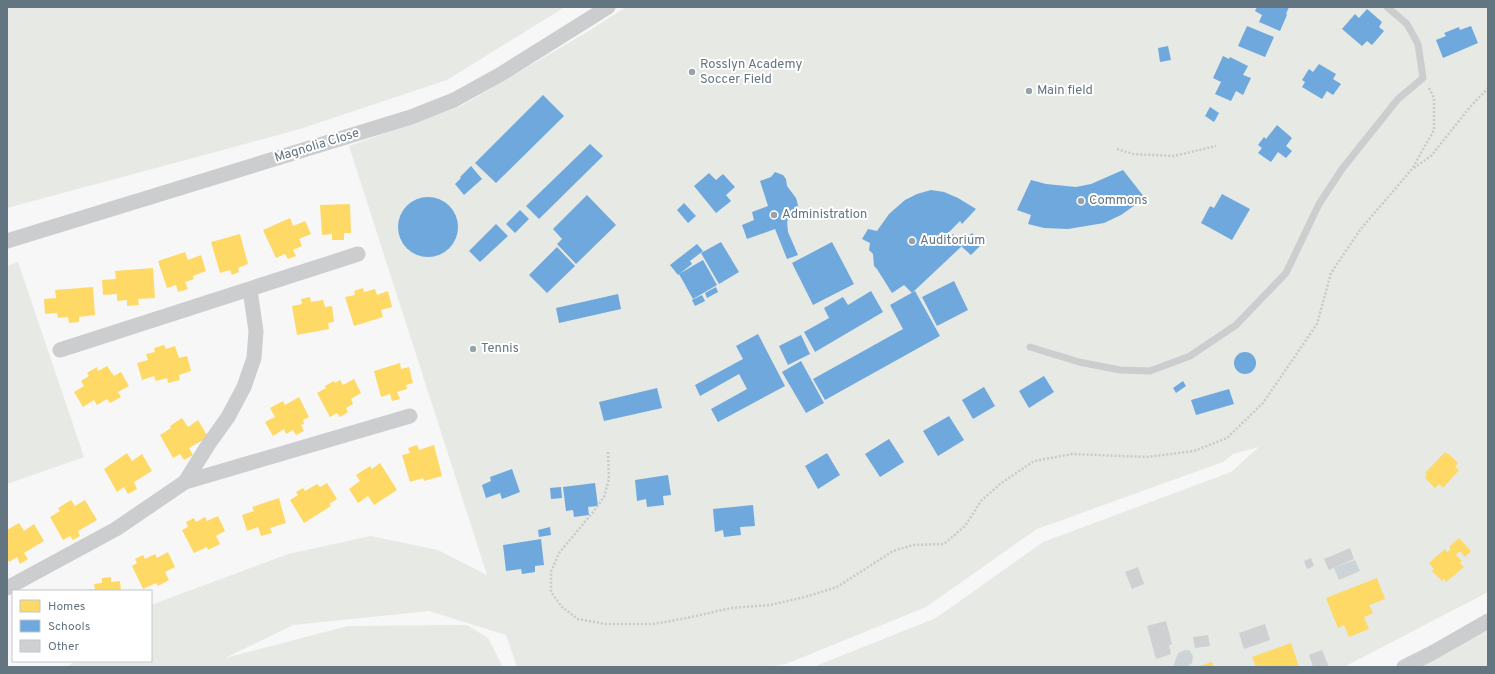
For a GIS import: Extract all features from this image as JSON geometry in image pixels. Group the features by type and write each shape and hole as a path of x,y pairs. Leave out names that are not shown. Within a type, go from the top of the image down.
{"street":[{"name":"Magnolia Close","path":"7,241 411,117 454,100 501,74 608,7"},
{"path":"60,350 358,254"},
{"path":"185,482 208,445 228,417 244,386 254,358 256,331 250,290"},
{"path":"7,588 116,529 185,482 410,416"},
{"path":"1404,667 1423,663 1488,621"}],"lane":[{"path":"1030,348 1079,362 1120,370 1150,371 1190,356 1236,326 1286,273 1319,204 1342,169 1398,99 1423,78 1418,44 1407,24 1387,7"}],"path":[{"path":"608,452 609,480 604,497 559,553 551,572 551,592 562,607 578,619 606,624 653,624 731,608 770,605 805,597 837,587 894,551 913,545 944,544 965,526 981,501 995,488 1034,460 1072,454 1147,457 1194,451 1227,438 1263,403 1317,324 1331,273 1360,230 1412,169 1434,130 1434,98 1423,78"},
{"path":"1412,169 1431,156 1470,107 1488,88"},
{"path":"1117,149 1133,154 1174,156 1216,146"}],"shaded area":[{"path":"7,7 565,7 447,80 297,130 7,208"},
{"path":"626,7 1488,7 1488,592 1344,667 813,667 936,618 1043,542 1231,472 1259,447 1233,454 1223,462 1037,529 926,607 786,664 766,667 517,667 506,635 429,611 293,625 225,658 348,626 467,625 488,638 503,667 67,667 74,662 152,662 152,605 288,554 371,536 438,550 487,575 349,146 461,106 587,32"},
{"path":"18,262 84,457 7,484 7,266"},
{"path":"1355,560 1360,571 1339,580 1334,568"},
{"path":"1488,627 1488,667 1420,667"},
{"path":"1189,650 1193,656 1192,663 1187,667 1173,667 1178,653"}],"building: Homes":[{"path":"350,204 351,233 344,233 344,240 332,240 332,234 322,235 320,205"},
{"path":"290,218 293,226 305,221 311,234 299,239 302,246 293,250 296,256 288,259 285,254 276,258 263,230"},
{"path":"240,234 248,264 238,268 239,272 232,275 230,270 220,273 211,242"},
{"path":"185,252 188,260 201,255 206,271 193,276 194,279 185,282 188,289 178,292 176,285 167,288 158,261"},
{"path":"153,268 155,298 138,299 139,305 127,306 127,300 117,301 117,294 103,295 102,280 116,279 115,271"},
{"path":"93,287 95,315 79,317 79,322 69,323 68,317 58,318 57,313 45,314 44,299 56,298 55,290"},
{"path":"363,288 364,292 375,289 377,295 388,291 392,307 381,310 383,317 354,326 345,297 355,295 354,291"},
{"path":"310,297 311,302 323,300 325,307 332,306 334,322 328,323 329,329 297,335 292,306 302,304 301,299"},
{"path":"164,345 166,349 175,346 179,358 187,356 191,371 179,375 180,380 168,383 167,378 156,381 154,376 142,380 137,363 148,360 146,354 155,352 154,348"},
{"path":"400,363 401,369 409,367 413,383 406,385 407,389 397,392 400,399 392,401 390,394 381,397 374,371"},
{"path":"107,366 114,376 121,372 129,386 118,392 121,397 110,403 107,399 97,405 94,400 83,407 74,392 84,386 81,381 89,376 87,373 97,367 98,371"},
{"path":"354,379 361,393 351,399 353,404 346,408 348,412 340,417 337,413 330,417 317,393 334,381 335,383 340,380 343,385"},
{"path":"299,397 309,417 303,420 304,424 301,425 304,431 296,435 293,430 286,434 284,429 273,436 265,422 275,417 270,408 283,401 285,405"},
{"path":"182,418 188,427 198,420 208,437 189,448 193,455 184,460 180,454 173,458 160,435"},
{"path":"417,445 419,450 434,445 442,476 424,481 423,478 410,482 402,455 410,453 408,448"},
{"path":"1445,452 1458,463 1455,467 1459,470 1443,488 1439,484 1435,488 1425,478 1427,475 1425,473"},
{"path":"127,453 132,461 142,454 152,471 134,482 137,489 128,494 124,487 117,492 104,469"},
{"path":"380,463 397,490 374,505 368,496 358,503 349,489 360,481 356,475 370,466 372,469"},
{"path":"327,483 337,499 329,504 331,506 304,523 290,500 298,495 296,492 303,488 305,491 317,484 320,487"},
{"path":"279,498 286,523 270,528 272,533 261,536 258,527 247,531 242,515 254,511 252,507"},
{"path":"71,500 75,506 85,500 97,520 78,531 80,536 73,540 70,536 63,540 50,517 60,511 58,508"},
{"path":"218,516 225,531 216,536 220,544 208,550 207,547 194,553 182,530 188,527 186,522 194,518 196,522 205,517 207,521"},
{"path":"19,523 24,531 34,524 44,541 24,553 28,559 20,564 17,557 9,562 7,558 7,530"},
{"path":"1459,538 1471,551 1465,557 1460,551 1456,555 1462,561 1460,563 1464,567 1446,582 1444,579 1442,581 1432,571 1434,569 1429,563 1445,549 1447,552 1451,549 1449,547"},
{"path":"168,552 175,567 165,572 169,580 158,586 156,583 143,589 132,566 137,563 135,559 143,555 145,559 155,554 157,558"},
{"path":"111,577 111,582 120,581 121,590 84,590 95,589 94,584 102,583 102,578"},
{"path":"1377,578 1385,599 1369,605 1373,613 1364,617 1369,629 1349,637 1344,625 1338,628 1326,598"},
{"path":"1291,643 1299,667 1256,667 1252,657"},
{"path":"1212,662 1214,667 1196,667"}],"building: Schools":[{"path":"1257,7 1289,7 1280,31 1259,22 1262,15 1255,11"},
{"path":"1367,9 1382,22 1379,27 1384,31 1372,45 1367,41 1362,46 1342,29 1355,14 1359,18"},
{"path":"1247,26 1274,37 1265,57 1238,46"},
{"path":"1471,26 1478,43 1443,58 1436,40 1446,36 1444,33 1459,27 1460,30"},
{"path":"1168,46 1171,60 1160,62 1158,48"},
{"path":"1223,56 1229,59 1230,57 1248,66 1243,75 1251,78 1243,95 1236,91 1231,101 1215,94 1221,82 1213,78"},
{"path":"1319,64 1336,74 1333,79 1341,84 1333,95 1327,91 1322,99 1302,87 1305,82 1302,80 1309,69 1313,72"},
{"path":"543,95 564,116 496,183 475,163"},
{"path":"1210,107 1219,113 1214,122 1205,116"},
{"path":"1277,125 1292,138 1286,146 1292,151 1286,158 1278,152 1271,162 1258,153 1262,148 1258,145 1264,137 1266,139"},
{"path":"590,144 603,156 539,219 526,206"},
{"path":"471,166 482,179 464,195 455,184"},
{"name":"Commons","path":"1123,170 1145,198 1121,215 1104,223 1068,229 1044,228 1028,224 1031,215 1017,210 1031,180 1046,184 1076,187 1091,184"},
{"name":"Administration","path":"775,172 783,175 786,179 787,186 796,198 799,209 795,217 787,221 788,232 798,255 787,259 775,229 747,239 742,225 754,220 752,212 768,206 760,181 771,177"},
{"path":"709,173 716,180 723,174 735,187 726,195 731,201 716,213 694,186"},
{"name":"Auditorium","path":"931,190 944,192 958,198 976,209 962,224 960,221 948,233 950,237 953,234 961,243 972,233 982,244 971,255 962,247 963,245 912,293 904,285 892,293 874,266 873,254 869,250 870,243 862,239 868,229 877,231 889,214 905,200 917,194"},
{"path":"1222,194 1250,209 1232,240 1201,223 1210,206 1214,208"},
{"path":"587,195 616,225 576,264 557,244 562,239 553,229"},
{"path":"428,197 444,202 449,206 453,211 458,227 453,243 449,248 444,252 428,257 412,252 407,248 403,243 398,227 403,211 407,206 412,202"},
{"path":"684,203 696,216 688,223 677,210"},
{"path":"520,210 529,219 515,233 506,224"},
{"path":"496,224 508,236 480,262 469,251"},
{"path":"721,242 739,272 719,284 701,253"},
{"path":"832,242 854,284 813,305 792,263"},
{"path":"697,244 703,251 690,261 692,264 678,275 670,265"},
{"path":"557,247 575,266 547,293 529,275"},
{"path":"703,260 717,285 693,299 679,274"},
{"path":"954,281 968,310 937,326 922,297"},
{"path":"716,287 718,292 707,298 705,293"},
{"path":"871,291 883,312 815,352 804,332 829,318 824,308 843,297 848,305"},
{"path":"915,291 940,336 825,400 813,379 903,329 890,305"},
{"path":"618,294 621,309 559,323 556,308"},
{"path":"702,295 705,301 695,306 692,300"},
{"path":"758,334 785,386 718,422 711,409 747,389 739,374 700,396 695,385 743,359 736,346"},
{"path":"801,335 810,354 788,365 779,346"},
{"path":"1245,352 1253,355 1256,363 1253,371 1245,374 1237,371 1234,363 1237,355"},
{"path":"801,361 824,403 806,413 782,372"},
{"path":"1044,376 1054,392 1029,408 1019,391"},
{"path":"1183,381 1186,386 1176,393 1173,388"},
{"path":"984,387 995,406 973,419 962,400"},
{"path":"657,388 662,408 604,421 599,402"},
{"path":"1229,389 1234,404 1196,415 1191,400"},
{"path":"949,416 964,440 938,456 923,431"},
{"path":"889,439 904,462 880,477 865,454"},
{"path":"827,453 840,475 818,489 805,466"},
{"path":"512,469 520,492 502,499 500,493 486,498 482,485 491,481 490,477"},
{"path":"668,475 671,495 663,496 664,505 647,507 646,499 637,501 635,480"},
{"path":"595,483 598,506 588,507 589,515 574,517 573,510 566,511 563,487"},
{"path":"561,487 562,498 551,499 550,488"},
{"path":"753,505 755,526 740,527 741,535 724,537 723,530 715,532 713,509"},
{"path":"550,527 551,535 539,537 538,530"},
{"path":"541,539 544,565 535,566 535,572 522,574 521,569 506,571 503,545"}],"building: Other":[{"path":"1350,548 1354,559 1329,570 1324,559"},
{"path":"1311,558 1314,566 1307,569 1304,561"},
{"path":"1138,567 1144,584 1132,589 1125,572"},
{"path":"1166,621 1172,644 1169,645 1171,654 1156,659 1147,626"},
{"path":"1265,624 1270,640 1244,649 1239,633"},
{"path":"1208,635 1210,646 1195,648 1193,637"},
{"path":"1322,650 1329,667 1313,667 1309,655"}],"place":[{"name":"Rosslyn Academy Soccer Field","path":"692,72"},
{"name":"Main field","path":"1029,91"},
{"name":"Commons","path":"1081,201"},
{"name":"Administration","path":"774,215"},
{"name":"Auditorium","path":"912,241"},
{"name":"Tennis","path":"473,349"}]}
